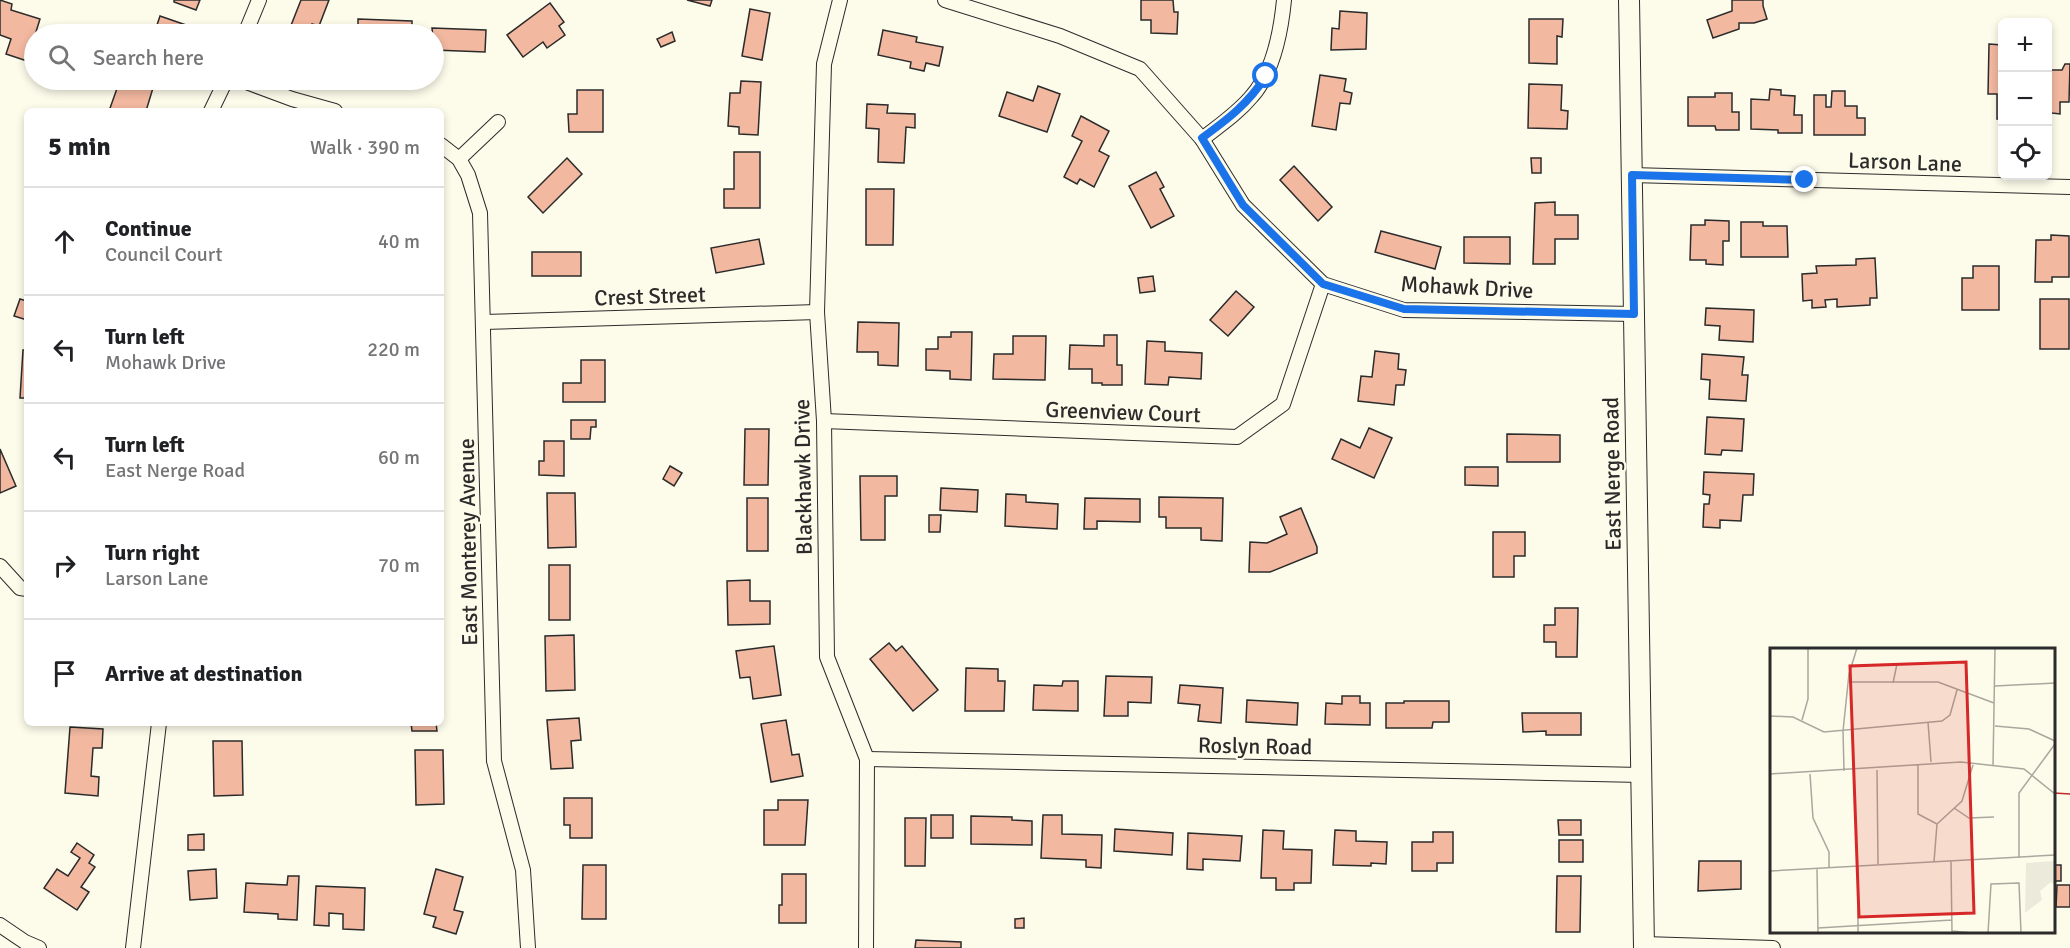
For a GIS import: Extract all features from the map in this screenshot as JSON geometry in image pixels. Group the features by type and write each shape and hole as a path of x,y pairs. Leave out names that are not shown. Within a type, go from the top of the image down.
{"main road":[{"name":"East Nerge Road","path":"1629,0 1644,946"}],"street":[{"path":"249,24 259,0"},
{"name":"Blackhawk Drive","path":"840,0 824,64 817,312 824,422 827,657 867,759 866,948"},
{"name":"Mohawk Drive","path":"945,0 1060,36 1140,69 1202,138 1243,205 1323,284 1404,309 1634,314"},
{"path":"1202,138 1234,114 1253,95 1266,76 1282,19 1284,0"},
{"path":"212,108 221,90"},
{"path":"268,90 324,108"},
{"path":"459,159 498,122"},
{"name":"East Monterey Avenue","path":"444,147 459,159 468,175 480,213 494,761 523,870 528,948"},
{"name":"Larson Lane","path":"1632,175 2070,187"},
{"name":"Greenview Court","path":"824,422 1237,437 1283,404 1323,284"},
{"name":"Crest Street","path":"484,322 817,312"},
{"path":"0,566 20,588 24,589"},
{"path":"133,948 159,726"},
{"name":"Roslyn Road","path":"867,759 1641,775"},
{"path":"0,925 25,942 39,948"},
{"path":"1644,946 1773,948"}],"building":[{"path":"0,0 12,4 11,10 40,19 38,24 24,24 24,60 6,54 11,39 0,35"},
{"path":"174,0 200,0 196,10 174,2"},
{"path":"301,0 329,0 320,24 292,24"},
{"path":"687,0 712,0 710,6"},
{"path":"1141,0 1173,0 1174,12 1178,12 1177,34 1151,33 1151,20 1141,20"},
{"path":"1732,0 1763,0 1767,19 1754,23 1739,23 1739,29 1713,38 1707,20 1732,11"},
{"path":"550,3 564,22 559,26 565,35 547,48 543,42 523,57 507,35"},
{"path":"750,9 770,13 762,60 742,56"},
{"path":"1340,11 1367,13 1366,49 1331,50 1332,28 1339,29"},
{"path":"160,16 183,24 157,24"},
{"path":"358,19 412,21 412,24 358,24"},
{"path":"1529,19 1563,19 1562,37 1557,36 1557,64 1529,63"},
{"path":"444,28 486,30 485,52 444,50"},
{"path":"883,30 917,37 916,42 943,47 939,66 926,63 924,71 910,68 911,62 878,55"},
{"path":"672,32 675,41 661,47 657,39"},
{"path":"1989,44 1998,45 1998,119 1997,94 1988,94"},
{"path":"2065,64 2070,64 2069,102 2060,102 2060,114 2052,113 2052,70 2062,70"},
{"path":"1320,75 1346,79 1344,91 1352,93 1350,104 1340,103 1336,130 1312,126"},
{"path":"741,81 761,82 758,135 739,134 739,127 728,126 730,93 740,93"},
{"path":"1529,84 1562,85 1561,110 1568,111 1567,129 1528,128"},
{"path":"1038,86 1060,94 1047,132 999,116 1007,92 1033,101"},
{"path":"1770,89 1781,90 1781,95 1795,96 1794,115 1802,115 1802,133 1778,133 1778,130 1751,129 1751,99 1769,100"},
{"path":"116,90 152,90 147,108 110,108"},
{"path":"577,90 603,90 603,132 569,132 568,114 577,114"},
{"path":"1832,91 1845,91 1845,106 1857,106 1857,118 1865,118 1865,135 1814,135 1814,95 1826,95 1826,107 1831,107"},
{"path":"1715,93 1732,93 1732,112 1739,112 1739,130 1716,130 1715,126 1688,126 1688,97 1715,97"},
{"path":"867,104 888,105 887,113 915,114 915,128 906,127 904,163 878,162 879,129 866,128"},
{"path":"1081,116 1109,131 1099,151 1109,156 1094,187 1080,179 1077,184 1064,177 1082,141 1072,136"},
{"path":"734,152 760,152 760,208 724,208 724,189 734,189"},
{"path":"567,158 582,174 543,213 528,197"},
{"path":"1531,158 1541,158 1541,173 1532,173"},
{"path":"1294,166 1332,207 1318,221 1280,180"},
{"path":"1156,172 1164,187 1160,189 1174,216 1151,228 1129,186"},
{"path":"866,189 894,189 893,245 866,245"},
{"path":"1555,202 1555,215 1578,215 1578,239 1555,239 1555,264 1533,264 1535,203"},
{"path":"1705,220 1729,221 1729,241 1723,241 1723,265 1706,264 1706,260 1690,260 1691,225 1705,225"},
{"path":"1741,222 1763,222 1763,226 1787,226 1788,257 1741,257"},
{"path":"1381,231 1441,247 1435,269 1375,252"},
{"path":"2051,235 2069,236 2069,277 2052,277 2052,282 2035,282 2036,240 2051,240"},
{"path":"1464,237 1510,237 1510,264 1464,263"},
{"path":"759,239 764,264 716,273 711,248"},
{"path":"532,252 581,252 581,276 532,276"},
{"path":"1875,258 1877,298 1870,298 1870,305 1837,307 1837,299 1825,300 1826,307 1812,308 1812,300 1803,301 1802,274 1817,273 1816,266 1856,265 1856,259"},
{"path":"1973,266 1999,266 1999,310 1962,310 1962,278 1973,278"},
{"path":"1153,276 1155,291 1140,293 1138,278"},
{"path":"1236,291 1254,307 1228,336 1210,320"},
{"path":"20,299 24,300 24,319 14,316"},
{"path":"2040,299 2069,299 2069,349 2040,349"},
{"path":"1706,308 1754,310 1753,342 1719,340 1720,326 1705,325"},
{"path":"858,322 899,323 898,366 878,365 878,352 857,352"},
{"path":"951,332 972,332 971,380 950,379 950,371 926,370 926,349 938,349 938,337 951,337"},
{"path":"1104,335 1117,335 1117,365 1122,365 1122,385 1092,383 1092,369 1069,369 1070,345 1104,346"},
{"path":"1013,336 1046,336 1045,380 993,379 994,354 1013,354"},
{"path":"1147,341 1165,342 1165,351 1202,353 1201,379 1169,377 1168,385 1145,384"},
{"path":"23,350 24,350 24,398 20,398"},
{"path":"1375,351 1399,354 1398,369 1406,370 1404,385 1396,385 1394,405 1358,401 1361,376 1372,377"},
{"path":"1702,354 1744,357 1742,375 1748,375 1746,401 1709,399 1710,380 1701,379"},
{"path":"581,360 605,360 605,402 563,402 563,383 581,383"},
{"path":"1707,417 1744,419 1742,451 1722,450 1721,455 1705,454"},
{"path":"571,420 596,420 596,427 591,427 590,439 571,439"},
{"path":"1369,428 1392,438 1374,478 1332,459 1341,439 1360,448"},
{"path":"745,429 769,429 768,485 744,485"},
{"path":"1507,434 1560,435 1560,462 1507,462"},
{"path":"544,441 564,441 564,476 539,475 539,461 544,461"},
{"path":"0,449 16,486 0,493"},
{"path":"670,466 682,473 674,486 663,479"},
{"path":"1465,467 1498,467 1498,486 1465,485"},
{"path":"1704,472 1754,474 1753,495 1743,495 1741,521 1720,520 1720,528 1703,527 1704,504 1709,504 1710,495 1703,494"},
{"path":"860,476 897,476 897,496 885,496 885,540 861,540"},
{"path":"941,488 978,490 977,512 940,510"},
{"path":"547,493 575,493 576,547 548,548"},
{"path":"1006,494 1026,495 1026,502 1058,504 1057,529 1005,526"},
{"path":"1159,497 1223,498 1222,541 1201,540 1201,528 1166,528 1166,517 1159,517"},
{"path":"747,498 768,498 768,551 747,551"},
{"path":"1085,498 1140,499 1140,522 1097,521 1097,529 1084,529"},
{"path":"1301,508 1317,547 1317,553 1270,572 1249,572 1250,542 1267,543 1287,534 1280,517"},
{"path":"929,515 941,515 940,532 929,532"},
{"path":"1493,532 1525,532 1525,556 1514,556 1514,577 1493,577"},
{"path":"549,565 570,565 570,620 549,620"},
{"path":"750,580 750,601 770,601 770,624 728,625 727,581"},
{"path":"1555,608 1578,608 1577,657 1556,657 1556,642 1544,642 1544,625 1555,625"},
{"path":"574,635 575,690 546,691 545,636"},
{"path":"889,643 896,651 902,646 938,690 913,711 870,659"},
{"path":"774,646 781,695 753,699 750,677 740,678 736,651"},
{"path":"966,668 998,669 998,681 1005,681 1004,711 965,711"},
{"path":"1106,676 1152,677 1151,703 1128,702 1128,716 1104,716"},
{"path":"1063,681 1078,681 1078,711 1033,710 1034,685 1062,686"},
{"path":"1180,685 1223,688 1221,723 1198,721 1200,705 1178,703"},
{"path":"1342,696 1360,696 1360,703 1370,703 1370,725 1325,724 1326,703 1342,704"},
{"path":"1247,700 1298,703 1297,725 1246,722"},
{"path":"1404,701 1449,701 1449,722 1433,722 1432,728 1386,728 1386,703 1404,703"},
{"path":"1522,713 1581,713 1581,735 1546,735 1546,731 1523,732"},
{"path":"579,718 581,740 571,741 573,768 551,769 547,720"},
{"path":"786,720 792,755 799,754 803,776 771,782 761,724"},
{"path":"411,726 436,726 437,731 412,731"},
{"path":"70,727 103,729 102,748 93,748 91,776 99,777 98,796 65,793"},
{"path":"213,741 242,741 243,795 214,796"},
{"path":"415,750 443,750 444,804 416,805"},
{"path":"564,798 592,798 592,838 570,838 570,825 564,825"},
{"path":"778,800 808,800 805,845 764,845 764,810 778,810"},
{"path":"931,815 953,815 953,838 931,838"},
{"path":"1043,815 1062,815 1062,834 1102,835 1101,868 1086,867 1086,860 1041,858"},
{"path":"971,816 1012,817 1012,820 1032,821 1032,845 971,844"},
{"path":"905,818 926,818 925,866 905,866"},
{"path":"1558,820 1581,820 1581,835 1559,835"},
{"path":"1115,829 1173,833 1172,855 1114,851"},
{"path":"1263,830 1284,831 1283,849 1312,850 1311,883 1294,883 1294,890 1276,890 1276,878 1261,878"},
{"path":"1335,830 1356,831 1356,841 1387,842 1386,864 1333,865"},
{"path":"1433,832 1453,832 1453,863 1437,863 1437,871 1412,871 1412,842 1433,842"},
{"path":"1188,833 1242,836 1240,861 1203,859 1203,870 1187,869"},
{"path":"204,834 204,850 188,850 188,835"},
{"path":"1559,840 1583,840 1583,862 1559,862"},
{"path":"77,843 94,855 89,863 95,867 81,887 89,892 77,910 44,888 57,869 68,876 80,858 71,852"},
{"path":"1699,861 1741,861 1741,889 1698,891"},
{"path":"583,865 606,865 606,919 582,919"},
{"path":"2055,865 2061,865 2061,881 2055,881"},
{"path":"216,869 217,898 190,900 188,871"},
{"path":"436,869 463,877 454,910 463,912 456,934 433,927 436,917 424,914"},
{"path":"782,874 806,874 806,923 779,923 779,905 782,905"},
{"path":"288,876 299,876 297,920 278,919 278,914 244,912 246,883 287,885"},
{"path":"1557,876 1581,876 1580,932 1556,932"},
{"path":"2057,885 2070,885 2070,907 2056,907"},
{"path":"316,886 365,888 364,930 343,929 343,914 329,913 329,926 314,925"},
{"path":"1024,918 1024,928 1015,928 1015,919"},
{"path":"916,940 961,942 961,948 915,948"}],"power":[{"path":"2055,793 2070,794"}],"route":[{"path":"1266,76 1253,95 1234,114 1202,138 1243,205 1323,284 1404,309 1634,314 1632,175 1805,180"}]}
